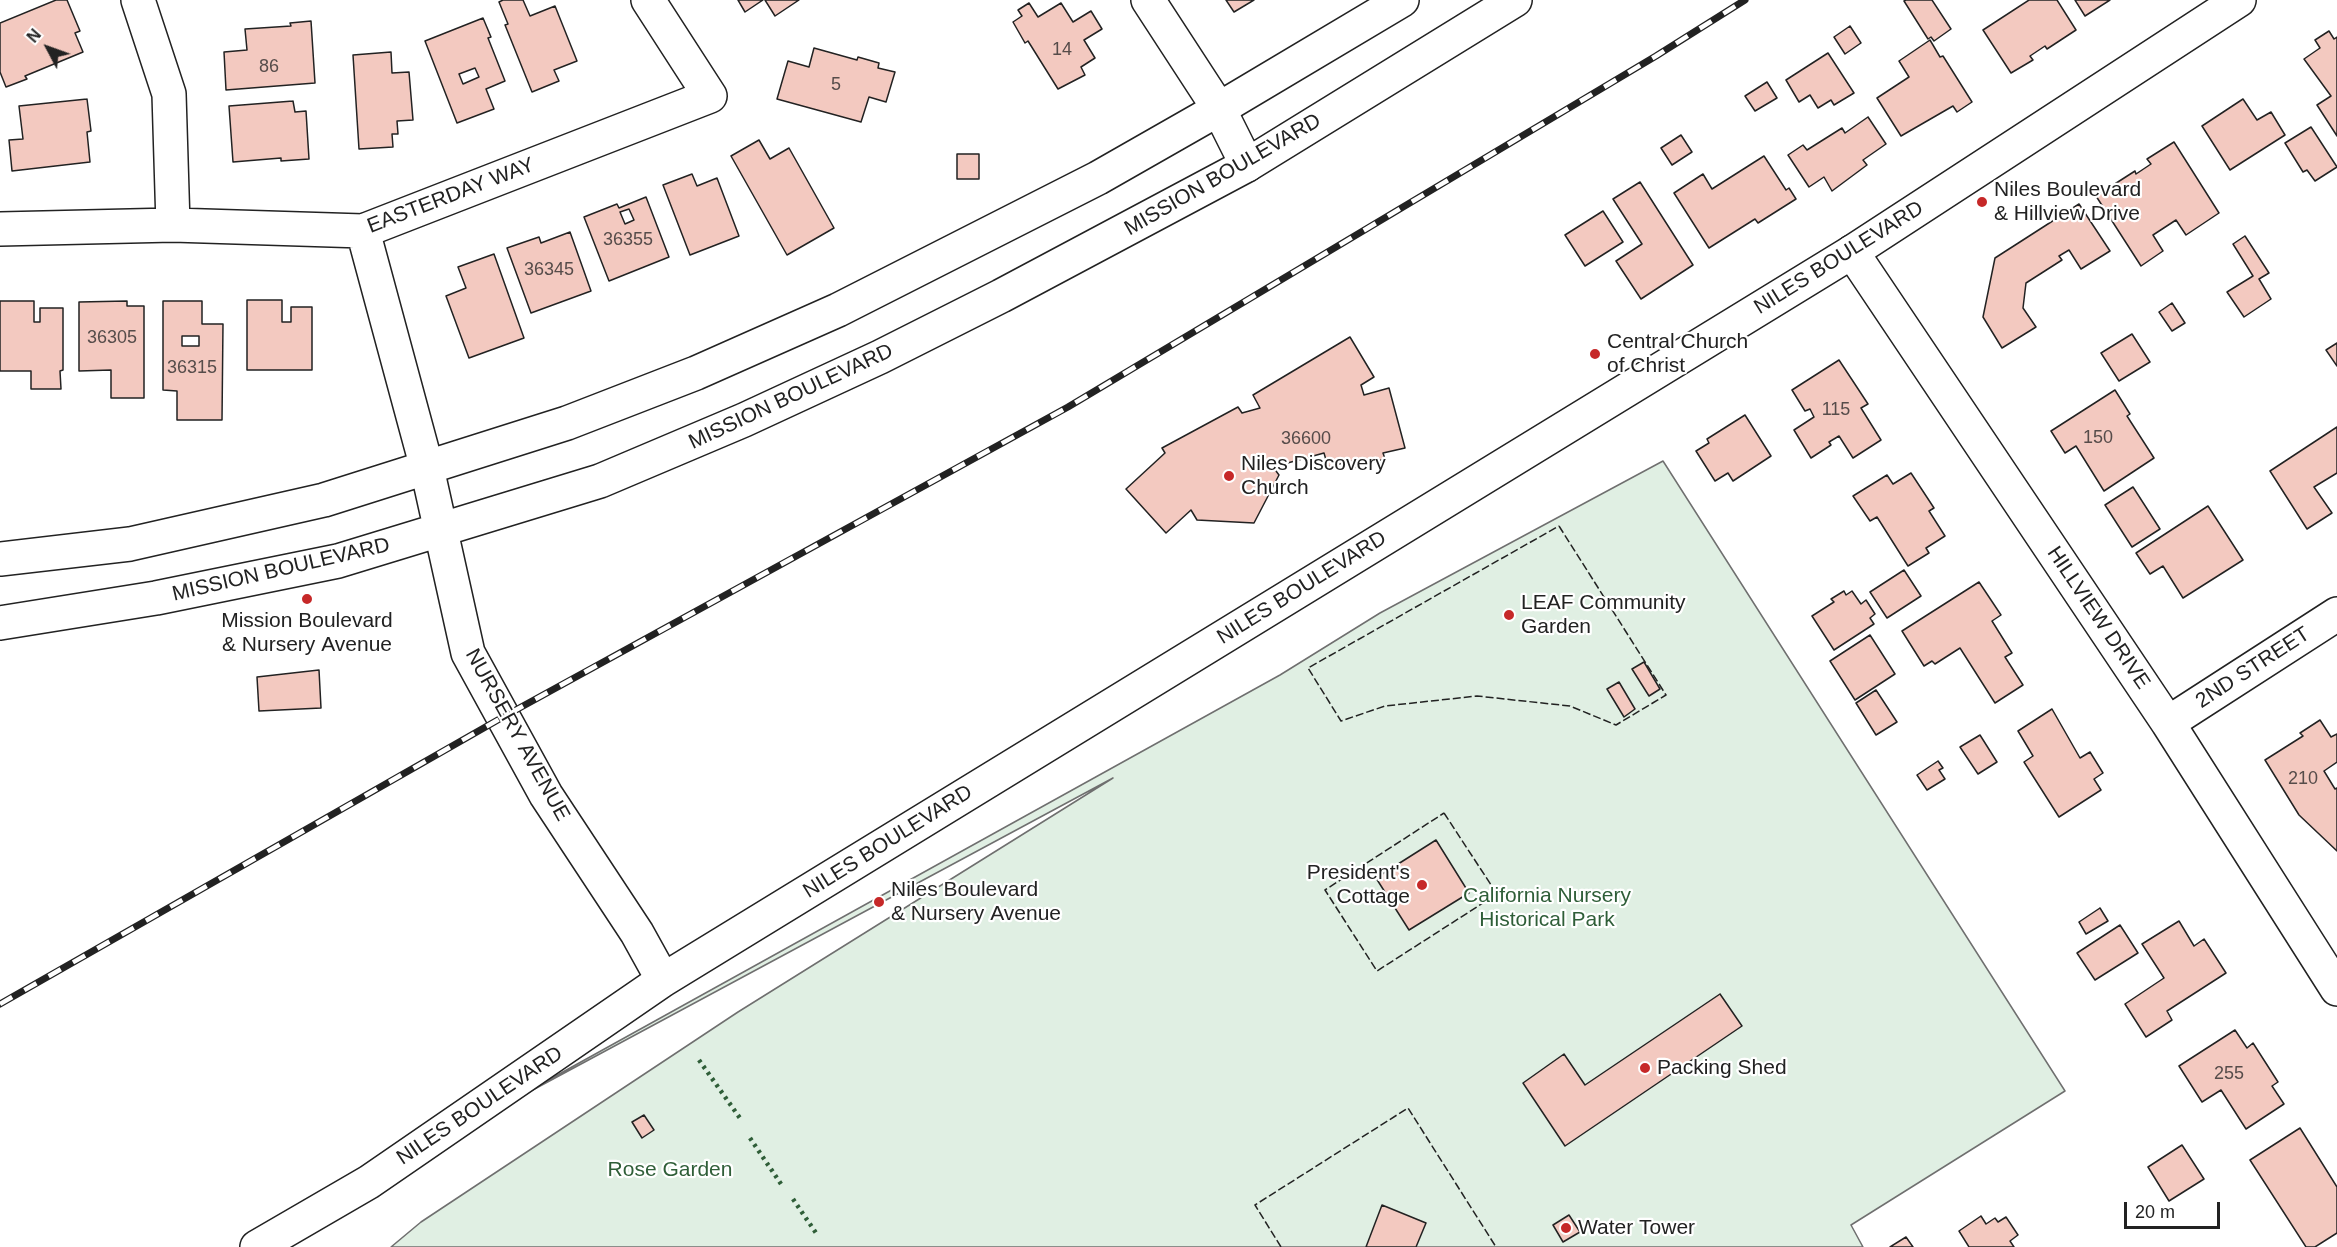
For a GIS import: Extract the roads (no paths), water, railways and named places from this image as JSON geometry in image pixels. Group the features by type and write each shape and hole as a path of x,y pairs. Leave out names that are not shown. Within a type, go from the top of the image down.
{"main road":[{"path":"138,0 169,94 173,225"},
{"name":"EASTERDAY WAY","path":"0,229 173,225 363,231 710,96 648,0"},
{"path":"1148,0 1219,109 1247,165"},
{"path":"0,558 130,544 324,500 567,423 696,373 798,328 968,246 1098,178 1402,0"},
{"name":"MISSION BOULEVARD","path":"0,623 156,598 328,563 600,481 744,420 880,357 971,311 1247,165 1515,0"},
{"name":"NILES BOULEVARD","path":"257,1247 369,1182 663,980 1852,252 2240,0"},
{"name":"NURSERY AVENUE","path":"363,231 427,468 468,653 546,795 637,933 663,980"},
{"name":"HILLVIEW DRIVE","path":"1852,252 2168,723 2337,989"},
{"name":"2ND STREET","path":"2168,723 2337,614"},
{"name":"NILES BOULEVARD","path":"297,1247 369,1182"}],"railway":[{"path":"0,1004 503,717 1068,407 1656,56 1745,0"}],"place":[{"name":"Niles Boulevard & Hillview Drive","path":"1982,202"},
{"name":"Central Church of Christ","path":"1595,354"},
{"name":"Niles Discovery Church","path":"1229,476"},
{"name":"Mission Boulevard & Nursery Avenue","path":"307,599"},
{"name":"LEAF Community Garden","path":"1509,615"},
{"name":"President's Cottage","path":"1422,885"},
{"name":"Niles Boulevard & Nursery Avenue","path":"879,902"},
{"name":"Packing Shed","path":"1645,1068"},
{"name":"Water Tower","path":"1566,1228"}],"park label":[{"name":"California Nursery Historical Park","path":"1547,908"},
{"name":"Rose Garden","path":"670,1170"}]}
